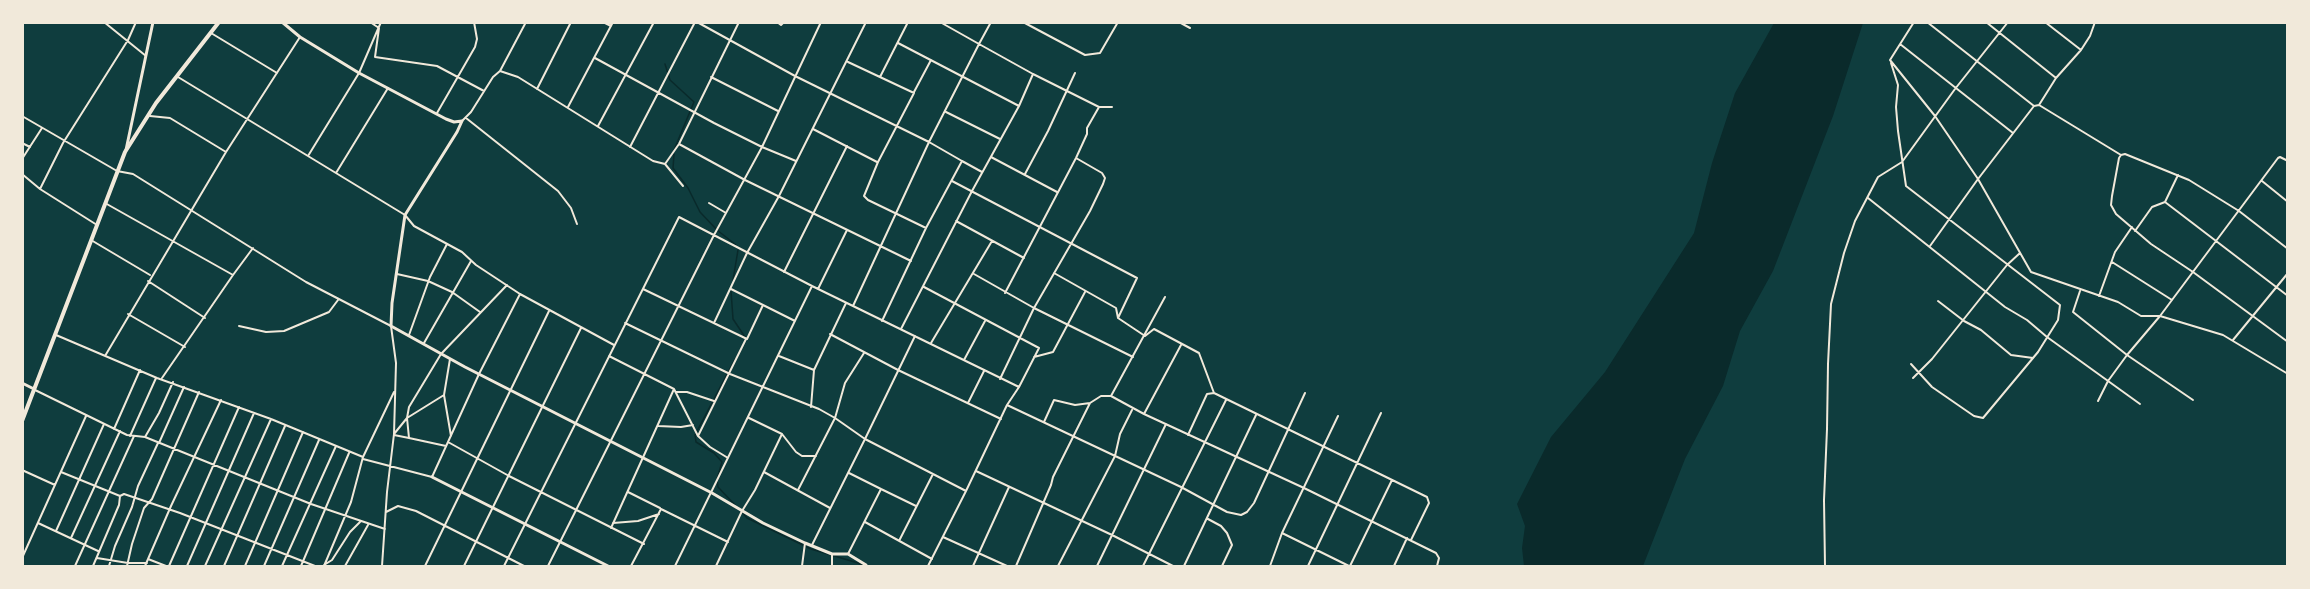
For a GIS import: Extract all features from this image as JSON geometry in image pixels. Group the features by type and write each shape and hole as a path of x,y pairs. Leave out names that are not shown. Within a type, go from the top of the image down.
{"highway":[{"path":"22,421 125,152 147,116 219,22"}],"main road":[{"path":"125,152 153,22"},
{"path":"282,22 300,37 359,73 451,121 462,121 405,215 392,303 391,326 543,408 610,440 805,543 832,554 848,554 867,566"},
{"path":"22,383 34,389"},
{"path":"432,477 608,567"}],"street":[{"path":"104,22 146,56"},
{"path":"40,189 63,144 128,40 136,22"},
{"path":"370,22 379,28"},
{"path":"308,156 359,73 381,22"},
{"path":"436,114 477,43 474,22"},
{"path":"537,89 571,22"},
{"path":"603,22 611,26"},
{"path":"568,107 613,22"},
{"path":"598,126 654,22"},
{"path":"630,147 696,22 795,76 929,142 982,172"},
{"path":"665,164 679,144 739,22"},
{"path":"777,22 781,25 784,22"},
{"path":"548,567 714,235 746,180 821,22"},
{"path":"714,323 747,253 779,196 866,23 861,22"},
{"path":"880,77 909,22"},
{"path":"940,22 1066,91 1099,107 1112,107"},
{"path":"948,27 951,22"},
{"path":"853,306 929,142 991,22"},
{"path":"1023,22 1085,55 1100,53 1118,22"},
{"path":"1179,22 1190,28"},
{"path":"1911,364 1932,387 1974,416 1983,418 2033,358 2058,320 2060,305 1906,186 1896,107 1898,85 1890,60 1914,22"},
{"path":"1927,22 2034,106"},
{"path":"1986,22 2056,78"},
{"path":"1825,567 1824,500 1831,304 1851,232 1878,177 1902,162 1955,89 2008,22"},
{"path":"2045,22 2081,50"},
{"path":"2039,105 2056,78 2081,50 2096,22"},
{"path":"462,121 493,77 500,71 524,23"},
{"path":"375,57 379,28"},
{"path":"211,33 277,73"},
{"path":"105,356 226,152 300,37"},
{"path":"898,43 1019,106"},
{"path":"1900,44 2013,133"},
{"path":"366,58 375,57 437,66 484,91"},
{"path":"595,58 762,147 796,161"},
{"path":"926,228 864,196 878,162 931,60"},
{"path":"1890,60 1935,116 1977,179 2034,275 2118,302 2141,316 2160,316 2208,330 2233,340 2288,374"},
{"path":"847,61 914,93"},
{"path":"500,71 510,74 568,107 656,163 665,164 683,186"},
{"path":"1024,174 1048,131 1075,73"},
{"path":"900,329 1019,106 1033,74"},
{"path":"176,76 405,215 414,226 447,243 520,294 614,345"},
{"path":"711,77 778,111"},
{"path":"336,172 388,88"},
{"path":"1930,246 1977,179 2034,106 2039,105 2121,155 2124,154 2178,175 2239,211 2288,249"},
{"path":"1005,293 1076,158 1087,134 1087,128 1099,107"},
{"path":"945,111 1000,139"},
{"path":"22,116 117,171 133,174 338,300 391,326 396,355 394,434 382,567"},
{"path":"147,116 170,118 226,152"},
{"path":"466,118 558,191 571,208 577,224"},
{"path":"22,159 42,128"},
{"path":"813,129 878,162"},
{"path":"22,143 30,147"},
{"path":"679,144 746,180 911,261"},
{"path":"784,272 847,146"},
{"path":"2121,155 2112,205 2116,214 2135,231 2288,342"},
{"path":"991,157 1057,192"},
{"path":"1000,379 1034,308 1090,211 1105,178 1102,173 1076,158"},
{"path":"2098,401 2108,381 2127,355 2160,316 2278,158 2288,161"},
{"path":"882,321 926,228 962,161"},
{"path":"22,174 40,189 97,225"},
{"path":"2135,231 2152,207 2165,202 2178,175"},
{"path":"2262,181 2288,202"},
{"path":"952,182 1137,278 1118,318"},
{"path":"1868,198 2047,337 2140,404"},
{"path":"2165,202 2288,296"},
{"path":"105,203 233,275"},
{"path":"708,203 726,213"},
{"path":"504,567 679,217 882,321 1019,387"},
{"path":"957,221 1024,258"},
{"path":"2098,296 2115,252 2132,228"},
{"path":"818,289 847,229"},
{"path":"91,240 151,276"},
{"path":"931,344 992,242"},
{"path":"409,335 428,281 447,243"},
{"path":"162,379 253,249"},
{"path":"1913,378 1932,360 2007,265 2020,253"},
{"path":"424,343 471,261"},
{"path":"2112,262 2172,300"},
{"path":"1054,273 1116,308 1118,318 1145,336"},
{"path":"2233,340 2288,273"},
{"path":"397,274 428,281 453,292 481,313"},
{"path":"974,274 1005,293 1133,357"},
{"path":"148,281 205,318"},
{"path":"409,438 406,418 409,407 441,354 507,285"},
{"path":"675,567 812,286"},
{"path":"923,286 1039,348 1007,405 928,567"},
{"path":"643,289 747,339"},
{"path":"731,289 795,321"},
{"path":"2080,290 2073,312 2127,355 2193,400"},
{"path":"1034,357 1053,352 1086,291"},
{"path":"55,334 157,378 271,419 363,458 432,477 479,374 520,294"},
{"path":"1111,396 1165,297"},
{"path":"239,326 266,332 284,331 329,312 338,300"},
{"path":"1938,301 1964,321 1981,330 2011,355 2033,358"},
{"path":"811,407 814,370 846,303"},
{"path":"698,436 763,305"},
{"path":"425,567 549,311"},
{"path":"128,314 185,348"},
{"path":"964,360 986,320"},
{"path":"626,323 730,374 835,418 865,439 966,491"},
{"path":"464,567 581,328"},
{"path":"1145,336 1154,329 1199,353 1214,393"},
{"path":"830,334 898,370 1001,419"},
{"path":"812,545 915,336"},
{"path":"1144,414 1181,344"},
{"path":"798,490 835,418 845,383 864,352"},
{"path":"609,356 675,391 715,402"},
{"path":"779,356 814,370"},
{"path":"450,359 444,394 450,436"},
{"path":"114,429 140,370"},
{"path":"968,403 984,370"},
{"path":"75,567 157,378"},
{"path":"145,437 173,382"},
{"path":"109,567 138,486 184,387"},
{"path":"34,389 114,429 132,436 145,437 345,518 385,529"},
{"path":"324,566 345,518 363,458 394,391"},
{"path":"675,391 698,436 728,458"},
{"path":"610,528 675,391"},
{"path":"128,565 144,508 149,503 199,392"},
{"path":"1188,435 1207,394 1214,393 1427,496 1429,501 1411,540"},
{"path":"1007,405 1181,487 1214,506 1241,515 1247,512 1254,503 1305,393"},
{"path":"394,434 406,418 444,394"},
{"path":"1016,567 1056,470 1090,404 1101,396 1111,396 1144,414 1411,540 1436,553 1437,567"},
{"path":"1143,567 1226,399"},
{"path":"147,563 169,510 221,400"},
{"path":"1044,422 1054,400 1075,405 1090,404"},
{"path":"97,558 128,565 147,563 168,567 239,407"},
{"path":"1058,567 1115,456 1120,434 1133,408"},
{"path":"187,567 254,413"},
{"path":"1308,567 1381,413"},
{"path":"1184,567 1257,414"},
{"path":"22,558 86,416"},
{"path":"1270,567 1282,533 1338,416"},
{"path":"749,418 782,434 802,456 816,456"},
{"path":"205,567 271,419"},
{"path":"56,531 104,424"},
{"path":"1097,567 1166,424"},
{"path":"224,567 286,425"},
{"path":"658,426 693,425"},
{"path":"71,538 120,431"},
{"path":"245,567 303,432"},
{"path":"394,434 446,446"},
{"path":"716,567 782,434"},
{"path":"264,567 320,439"},
{"path":"448,442 541,493 644,544"},
{"path":"282,567 336,446"},
{"path":"301,567 350,452"},
{"path":"22,470 55,485"},
{"path":"976,471 1112,535 1173,567"},
{"path":"61,472 120,496 124,494 190,517 315,567"},
{"path":"764,472 830,508"},
{"path":"848,472 917,506"},
{"path":"898,541 933,474"},
{"path":"1282,533 1349,567 1392,480"},
{"path":"973,567 1009,486"},
{"path":"848,554 881,489"},
{"path":"628,492 728,542"},
{"path":"93,567 119,505 120,496"},
{"path":"386,512 394,507 407,507 524,567"},
{"path":"631,567 661,509"},
{"path":"613,523 638,521 658,514"},
{"path":"1208,519 1221,526 1232,545 1222,567"},
{"path":"324,566 332,560 350,532 360,522"},
{"path":"865,522 932,559"},
{"path":"38,524 99,551"},
{"path":"345,567 368,525"},
{"path":"943,537 1007,567"},
{"path":"1394,567 1407,538"},
{"path":"802,567 805,543"},
{"path":"832,554 832,567"}],"water":[{"path":"1774,23 1863,23 1833,116 1773,271 1740,331 1723,386 1685,459 1643,566 1524,566 1522,548 1525,526 1517,504 1551,437 1605,372 1694,233 1712,163 1735,93"}],"waterway":[{"path":"665,64 670,80 694,102 674,150"},
{"path":"674,154 673,168 688,188 700,212 736,245"},
{"path":"733,280 738,250"},
{"path":"731,291 733,319 745,337"},
{"path":"735,359 695,435 696,442 714,453 722,462 717,479 718,487 735,505"},
{"path":"742,512 747,518 811,549 863,566"}]}
